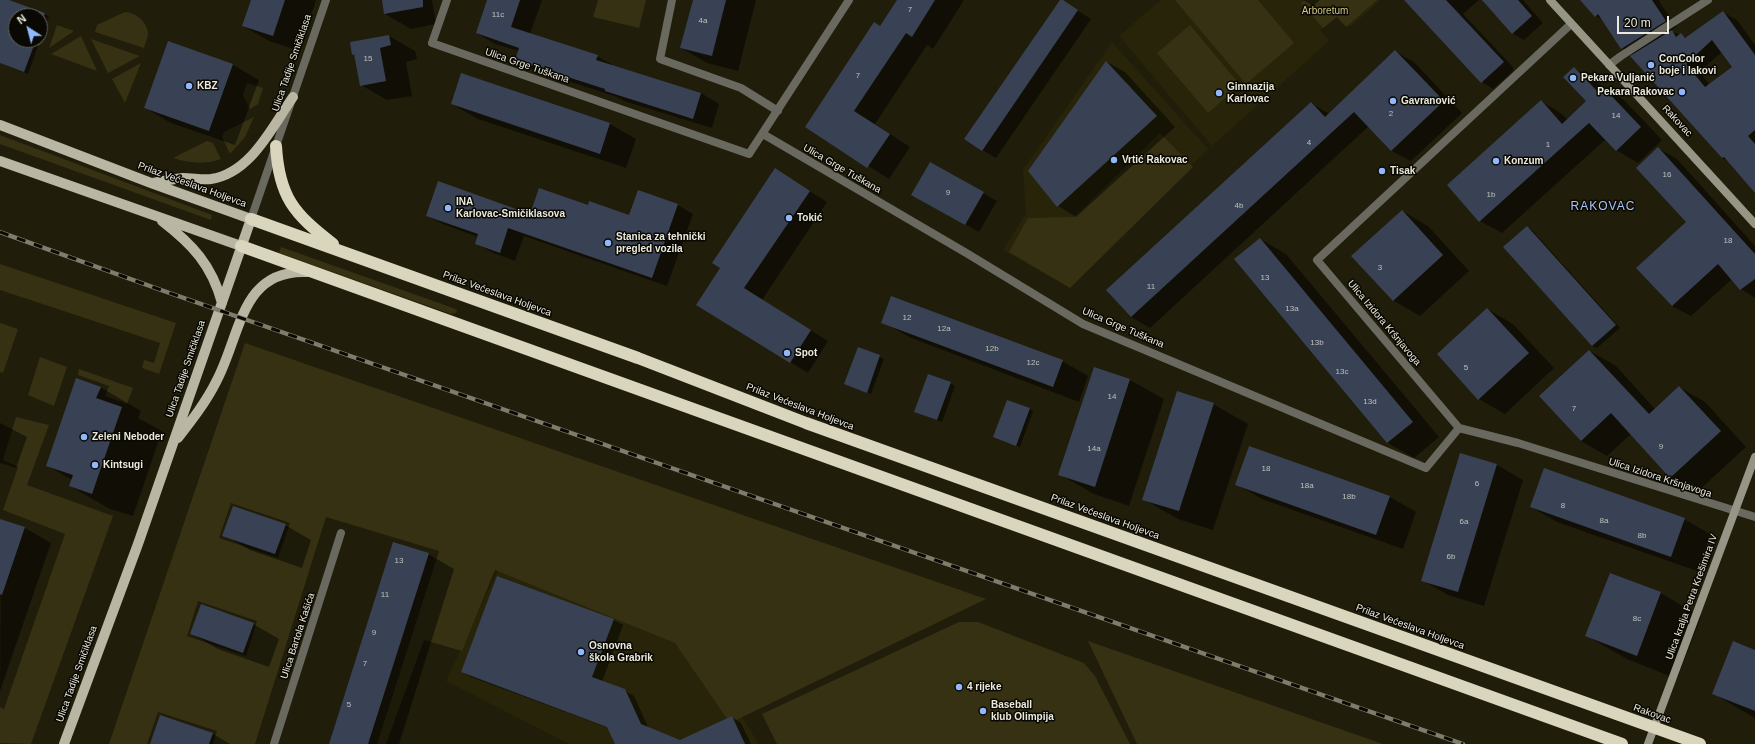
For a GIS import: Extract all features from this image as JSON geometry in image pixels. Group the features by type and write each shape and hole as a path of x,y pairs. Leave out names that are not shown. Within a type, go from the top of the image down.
{"highway":[{"path":"276,146 280,177 288,200 305,221 342,251"},
{"name":"Prilaz Većeslava Holjevca","path":"251,219 630,355 806,423 1595,706"},
{"path":"241,246 697,409 1622,744"},
{"name":"Rakovac","path":"1595,706 1700,744"}],"main road":[{"name":"Rakovac","path":"1550,0 1755,224"},
{"path":"151,183 184,178 212,179 237,168 250,158 293,97"},
{"name":"Prilaz Većeslava Holjevca","path":"0,125 151,183 251,219"},
{"path":"0,161 241,246"},
{"path":"156,216 182,237 202,260 217,284 222,303"},
{"name":"Ulica Tadije Smičiklasa","path":"64,744 138,544 251,219"},
{"path":"172,446 203,404 216,382 255,292 272,278 282,274 292,272 313,273"},
{"name":"Ulica kralja Petra Krešimira IV","path":"1648,744 1755,457"}],"street":[{"name":"Ulica Tadije Smičiklasa","path":"251,219 326,0"},
{"name":"Ulica Grge Tuškana","path":"447,0 432,43 749,154 849,0"},
{"path":"672,0 660,59 741,88 778,110"},
{"path":"1609,66 1621,56 1708,0"},
{"name":"Ulica Izidora Kršnjavoga","path":"1571,24 1317,260 1459,428 1518,443 1734,512 1755,517"},
{"name":"Ulica Grge Tuškana","path":"763,134 968,254 1083,324 1426,468 1459,428"},
{"name":"Ulica Bartola Kašića","path":"274,744 341,533"}],"shaded area":[{"name":"Gimnazija Karlovac","path":"1161,0 1381,0 1350,27 1339,15 1320,30 1329,41 1212,146 1119,36"},
{"name":"Vrtić Rakovac","path":"1112,42 1208,149 1070,288 1003,250 1026,213 1023,170"},
{"name":"Osnovna škola Grabrik","path":"501,564 682,622 759,744 569,744 446,681"}],"green space":[{"path":"598,0 646,0 639,28 593,17"},
{"path":"1175,0 1258,0 1294,43 1246,84"},
{"name":"Arboretum","path":"1304,0 1377,0 1346,27 1337,17 1323,28 1301,3"},
{"path":"125,12 137,16 144,23 148,31 148,35 144,48 95,32 97,25"},
{"path":"57,25 74,31 49,48"},
{"path":"1190,25 1240,85 1208,113 1157,53"},
{"path":"81,36 97,71 51,54"},
{"path":"91,39 140,56 108,73"},
{"path":"141,63 125,103 112,79"},
{"path":"247,83 263,88 258,104 250,109 243,95"},
{"path":"254,117 245,137 230,154 222,137 224,132"},
{"path":"1160,133 1193,167 1070,288 1009,252 1028,218 1074,217"},
{"path":"0,135 212,215 211,220 0,144"},
{"path":"207,141 213,143 221,159 197,163 173,158"},
{"path":"281,247 453,308 457,310 456,313 451,314 279,253"},
{"path":"0,264 176,323 159,374 142,368 144,360 154,363 160,343 0,290"},
{"path":"0,323 18,329 3,373 0,372"},
{"path":"245,343 986,599 730,723 675,643 495,570 462,651 424,640 386,744 377,744 439,551 326,517 255,744 213,744 217,731 158,712 147,744 109,744","holes":["231,503 290,523 278,558 219,538","198,601 257,621 246,656 187,636"]},
{"path":"40,357 67,367 54,406 28,395"},
{"path":"79,369 133,388 127,404 105,396 109,386 78,375"},
{"path":"16,417 49,425 27,485 113,516 31,744 0,743 0,707 4,709 65,534 3,510 18,467 3,460"},
{"name":"Baseball klub Olimpija","path":"959,622 978,622 1084,663 1095,676 1130,744 777,744 762,714"},
{"path":"1088,641 1383,744 1137,744"}],"building":[{"path":"0,0 9,0 31,8 8,8 8,48 33,48 24,72 0,63"},
{"path":"251,0 285,0 273,36 242,26"},
{"path":"382,0 423,0 423,7 384,14"},
{"path":"487,0 520,0 511,27 598,55 596,60 701,93 693,119 515,60 519,48 476,33"},
{"path":"693,0 726,0 712,56 680,48"},
{"path":"897,0 935,0 912,37 906,33 854,111 890,134 867,168 805,127 874,22 880,26"},
{"path":"1060,0 1063,0 1078,10 982,151 964,139"},
{"path":"1404,0 1446,0 1504,62 1481,83"},
{"path":"1482,0 1518,0 1532,16 1512,34"},
{"path":"1580,0 1652,0 1666,21 1621,49 1598,14 1595,17"},
{"path":"1723,11 1755,55 1755,130 1748,136 1755,144 1755,193 1724,157 1722,158 1630,56 1672,30 1676,37 1681,33 1685,38","holes":["1712,40 1732,67 1705,87 1686,64"]},
{"path":"389,35 391,45 380,48 386,81 360,86 354,54 352,55 350,42"},
{"name":"KBZ","path":"168,41 233,64 209,131 144,108"},
{"path":"1395,50 1444,101 1391,151 1354,112 1131,317 1106,290 1311,102 1325,117"},
{"path":"1106,61 1157,116 1057,207 1028,171"},
{"path":"1574,67 1597,91 1602,86 1641,127 1616,151 1589,123 1479,222 1447,185 1541,100 1562,124 1586,101 1563,77"},
{"path":"461,73 610,123 600,154 451,104"},
{"path":"1658,147 1755,254 1755,279 1740,290 1718,264 1672,306 1636,268 1686,222 1636,168"},
{"path":"930,162 984,192 965,225 911,195"},
{"path":"775,168 810,191 744,288 811,330 790,363 696,305 720,268 712,263"},
{"name":"Stanica za tehnički pregled vozila","path":"438,181 530,214 539,188 588,205 589,201 629,215 638,190 678,204 652,278 508,228 500,253 475,244 478,234 426,216"},
{"path":"1402,210 1443,255 1393,301 1351,256"},
{"path":"1527,226 1616,325 1592,346 1503,247"},
{"path":"1260,238 1413,422 1387,443 1234,259"},
{"path":"891,296 1063,360 1053,387 881,323"},
{"path":"1487,308 1529,353 1478,400 1437,354"},
{"path":"858,347 880,355 867,393 844,384"},
{"path":"1589,350 1649,414 1679,386 1721,431 1670,478 1611,413 1581,441 1539,396"},
{"path":"1094,367 1130,379 1095,487 1058,475"},
{"path":"928,374 951,382 937,420 914,412"},
{"name":"Zeleni Neboder","path":"76,378 101,387 96,398 122,407 92,494 69,486 73,475 46,466"},
{"path":"1177,391 1214,403 1179,511 1142,500"},
{"path":"1007,400 1030,408 1016,446 993,437"},
{"path":"1249,446 1390,496 1376,535 1235,485"},
{"path":"1460,453 1497,464 1458,592 1421,581"},
{"path":"1544,468 1685,518 1671,557 1530,507"},
{"path":"233,506 286,524 275,554 222,536"},
{"path":"0,519 25,527 2,595 0,594"},
{"path":"393,542 429,553 368,744 329,744"},
{"path":"1610,573 1661,592 1637,656 1585,636"},
{"path":"497,576 614,619 592,677 625,689 641,724 680,740 732,716 745,744 615,744 607,727 461,672"},
{"path":"201,604 254,623 243,653 190,634"},
{"path":"1733,641 1755,650 1755,711 1712,694"},
{"path":"160,715 213,733 209,744 150,744"}],"railway":[{"path":"0,232 161,290 1463,744"}],"place":[{"name":"ConColor boje i lakovi","path":"1651,65"},
{"name":"Pekara Vuljanić","path":"1573,78"},
{"name":"KBZ","path":"189,86"},
{"name":"Pekara Rakovac","path":"1682,92"},
{"name":"Gimnazija Karlovac","path":"1219,93"},
{"name":"Gavranović","path":"1393,101"},
{"name":"Vrtić Rakovac","path":"1114,160"},
{"name":"Konzum","path":"1496,161"},
{"name":"Tisak","path":"1382,171"},
{"name":"INA Karlovac-Smičiklasova","path":"448,208"},
{"name":"Tokić","path":"789,218"},
{"name":"Stanica za tehnički pregled vozila","path":"608,243"},
{"name":"Spot","path":"787,353"},
{"name":"Zeleni Neboder","path":"84,437"},
{"name":"Kintsugi","path":"95,465"},
{"name":"Osnovna škola Grabrik","path":"581,652"},
{"name":"4 rijeke","path":"959,687"},
{"name":"Baseball klub Olimpija","path":"983,711"}],"district":[{"name":"RAKOVAC","path":"1603,207"}]}
